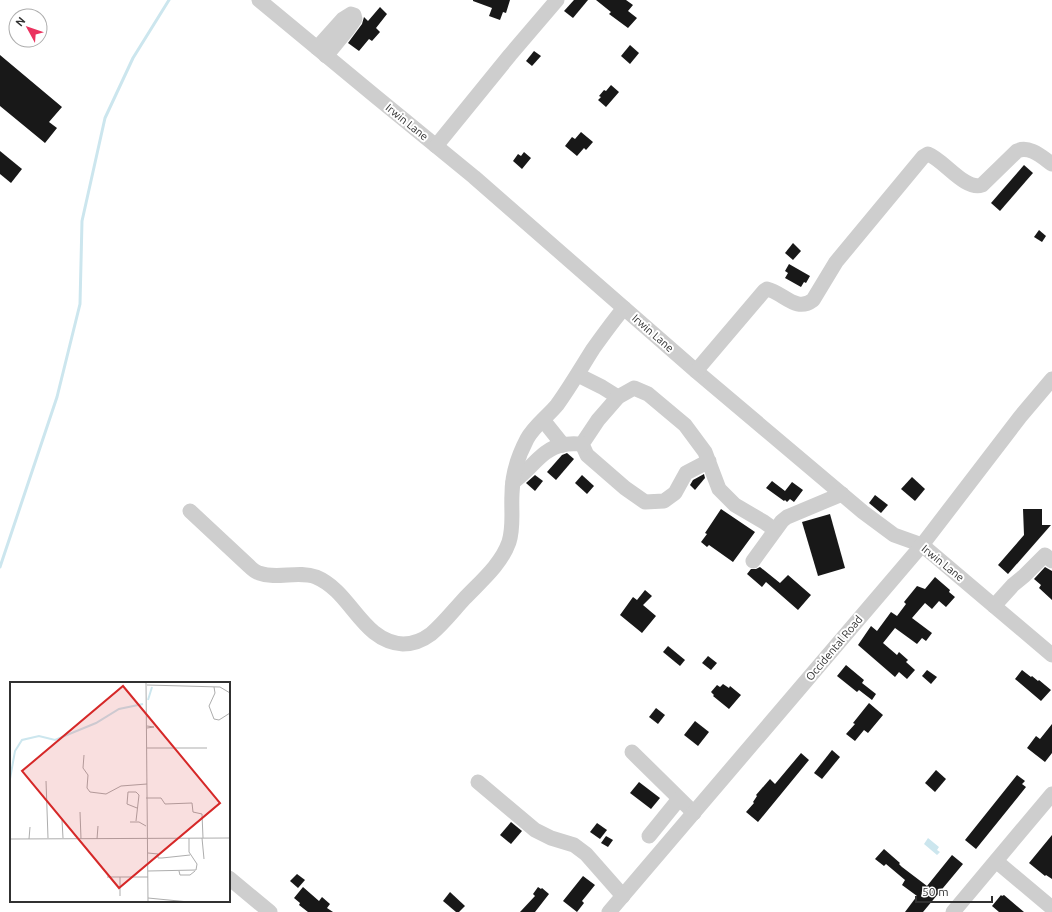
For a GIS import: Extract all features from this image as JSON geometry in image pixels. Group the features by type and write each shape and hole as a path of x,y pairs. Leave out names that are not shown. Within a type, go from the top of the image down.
{"street":[{"name":"Irwin Lane","path":"259,0 474,177 696,371 863,512 894,535 922,545 1052,655"},
{"path":"436,146 557,0"},
{"path":"696,371 764,291 768,289 771,290 801,306 813,300 836,262 923,157 928,154 934,156 957,176 978,187 1022,148 1039,154 1052,164"},
{"path":"190,511 249,566 259,573 273,576 304,575 315,577 336,590 365,626 382,639 403,644 417,642 430,634 496,565 509,543 513,522 512,494 514,469 520,451 529,435 556,406 578,375 592,350 624,308"},
{"path":"578,375 618,397"},
{"name":"Occidental Road","path":"609,912 922,545 1020,417 1052,379"},
{"path":"582,444 598,420 618,397 634,388 648,394 685,425 705,452 719,489 734,504 775,530"},
{"path":"543,420 563,444"},
{"path":"513,482 521,477 551,449 563,444 582,444"},
{"path":"582,444 587,455 625,488 645,502 664,501 675,493 686,473 709,461"},
{"path":"753,561 787,516 842,494"},
{"path":"994,606 1013,585 1033,568 1045,555 1052,561"},
{"path":"632,752 694,813"},
{"path":"478,782 535,830 551,838 574,846 586,854 623,896"},
{"path":"953,912 1052,794"},
{"path":"649,836 679,799"},
{"path":"996,861 1052,908"},
{"path":"230,879 270,912"}],"water":[{"path":"928,838 939,847 937,850 940,852 937,855 924,844"}],"building":[{"path":"473,0 510,0 506,13 503,12 500,20 489,16 492,8"},
{"path":"574,0 588,0 573,18 564,11"},
{"path":"596,0 626,0 633,5 628,11 637,18 628,28 609,14 611,12"},
{"path":"380,7 387,14 376,28 380,32 372,41 369,39 359,51 348,43 362,24 364,17 368,21"},
{"path":"630,45 639,53 630,64 621,56"},
{"path":"534,51 541,56 532,66 526,61"},
{"path":"0,55 62,107 49,122 57,128 45,143 0,106"},
{"path":"611,85 619,92 606,107 598,100 601,97 599,96 604,90 606,91"},
{"path":"581,132 593,142 586,150 584,148 577,156 565,146 572,137 575,139"},
{"path":"0,151 22,169 11,183 0,174"},
{"path":"524,152 531,158 522,169 513,161 518,154 521,156"},
{"path":"1024,165 1033,173 1000,211 991,203"},
{"path":"1039,230 1046,236 1042,242 1034,237"},
{"path":"793,243 801,251 793,260 785,253"},
{"path":"789,264 810,276 806,283 804,282 801,287 785,278 788,273 785,271"},
{"path":"567,453 574,459 556,480 547,472 562,455"},
{"path":"704,474 705,478 695,490 690,485 693,480"},
{"path":"535,475 543,481 535,491 526,483"},
{"path":"582,475 594,486 587,494 575,483"},
{"path":"912,477 925,489 915,501 901,489"},
{"path":"772,481 785,491 792,482 803,490 794,502 790,499 787,502 766,488"},
{"path":"875,495 888,505 881,513 869,503"},
{"path":"721,509 755,532 733,562 709,545 707,547 701,542 707,534 705,533"},
{"path":"1023,509 1042,509 1042,525 1051,525 1008,574 998,565 1024,535"},
{"path":"830,514 845,568 818,576 802,522"},
{"path":"760,567 780,583 788,575 811,595 798,610 766,582 762,587 747,574 751,569"},
{"path":"1045,567 1052,571 1052,600 1039,588 1041,585 1034,579"},
{"path":"935,577 950,590 949,592 955,597 946,607 939,601 932,609 925,603 912,618 932,633 926,641 922,638 917,644 895,628 883,643 897,655 899,652 908,660 906,662 915,670 907,679 899,672 895,677 858,645 871,626 877,631 891,612 897,616 906,604 904,602 917,586 925,589"},
{"path":"645,590 652,596 643,605 656,616 642,633 620,615 633,597 637,600"},
{"path":"668,646 685,660 680,666 663,652"},
{"path":"708,656 717,663 711,670 702,663"},
{"path":"846,665 864,680 862,683 876,694 872,700 859,690 857,692 837,676"},
{"path":"927,670 937,677 931,684 922,676"},
{"path":"1022,670 1031,677 1032,676 1038,681 1039,680 1051,690 1041,701 1015,679"},
{"path":"723,684 729,688 730,686 741,695 729,709 713,696 714,695 711,692 717,685 720,687"},
{"path":"869,703 883,715 868,733 864,730 855,741 846,734 855,724 853,723"},
{"path":"656,708 665,715 658,724 649,717"},
{"path":"695,721 709,732 698,746 684,735"},
{"path":"1052,724 1052,753 1045,762 1027,748 1036,736 1040,739"},
{"path":"832,750 840,757 822,779 814,773"},
{"path":"801,753 809,760 758,822 746,812 754,803 753,802 757,796 756,795 770,779 775,784"},
{"path":"936,770 946,779 935,792 925,783"},
{"path":"1017,775 1025,781 1022,784 1026,787 976,849 965,840"},
{"path":"639,782 660,798 651,809 630,793"},
{"path":"511,822 522,831 511,844 500,835"},
{"path":"597,823 607,830 600,839 590,832"},
{"path":"1052,835 1052,879 1046,875 1045,876 1029,863"},
{"path":"606,836 613,840 608,847 601,843"},
{"path":"884,849 900,863 899,864 902,867 927,886 952,855 963,864 923,912 905,912 917,896 902,885 905,880 886,864 884,866 875,859"},
{"path":"297,874 305,880 298,888 290,881"},
{"path":"583,876 595,885 582,901 584,903 577,912 563,901"},
{"path":"303,887 319,901 322,897 330,904 327,908 333,912 308,912 299,905 300,903 294,898"},
{"path":"538,887 541,889 542,888 549,894 535,912 520,912 535,896 533,894"},
{"path":"450,892 465,906 459,912 456,912 443,901"},
{"path":"1001,895 1004,895 1024,912 999,912 992,906"}],"waterway":[{"path":"0,567 57,397 80,304 82,221 105,118 133,58 169,0"}]}
